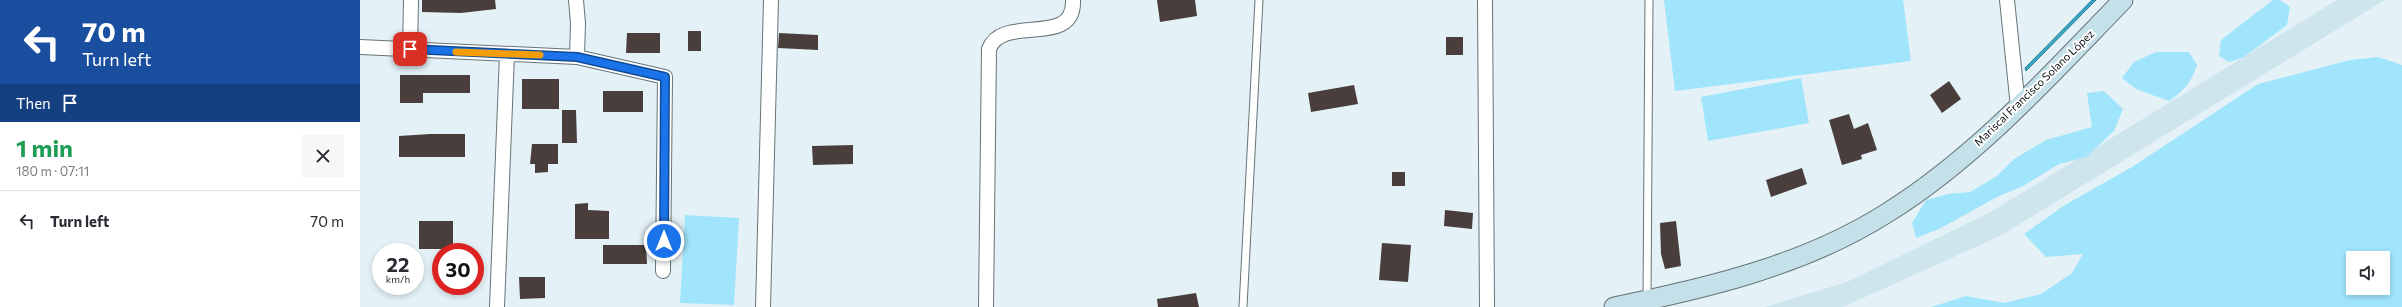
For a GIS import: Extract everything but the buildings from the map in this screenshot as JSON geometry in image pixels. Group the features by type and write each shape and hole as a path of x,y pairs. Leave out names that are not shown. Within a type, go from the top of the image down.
{"street":[{"path":"410,49 411,0"},
{"path":"576,0 578,23 577,57"},
{"path":"763,307 771,0"},
{"path":"986,307 989,49 995,39 1005,32 1058,27 1069,18 1073,0"},
{"path":"1486,0 1487,307"},
{"path":"2007,0 2018,107"},
{"name":"Mariscal Francisco Solano López","path":"1614,307 1707,288 1773,266 1834,242 1886,214 1919,192 1970,150 2018,107 2123,0"},
{"path":"360,47 577,57 665,77 664,271"},
{"path":"497,307 507,54"}],"lane":[{"path":"1243,307 1259,0"},
{"path":"1647,300 1649,0"}],"shaded area":[{"path":"1664,0 1903,0 1911,61 1675,91"},
{"path":"2092,0 2096,0 2026,71 2025,68"},
{"path":"2273,0 2280,0 2290,7 2287,25 2244,57 2229,62 2219,56 2221,40"},
{"path":"2337,0 2385,0 2002,235 1843,307 1764,307 1847,282 1989,213"},
{"path":"2156,52 2189,52 2197,65 2187,85 2169,101 2136,89 2122,78 2134,62"},
{"path":"2378,57 2402,65 2402,307 1931,307 1966,296 2004,303 2041,294 2072,273 2083,254 2046,257 2024,234 2065,205 2132,167 2258,84 2350,60"},
{"path":"1801,78 1809,123 1708,141 1701,97"},
{"path":"2104,91 2123,109 2114,131 2086,157 2059,164 2023,186 1997,197 1939,229 1916,238 1912,223 1926,200 1949,194 1970,192 1997,176 2014,159 2046,140 2092,127 2087,93"},
{"path":"685,215 739,218 734,305 680,303"}],"slow traffic":[{"path":"456,52 540,55"}],"route":[{"path":"410,49 577,57 665,77 664,241"}]}
